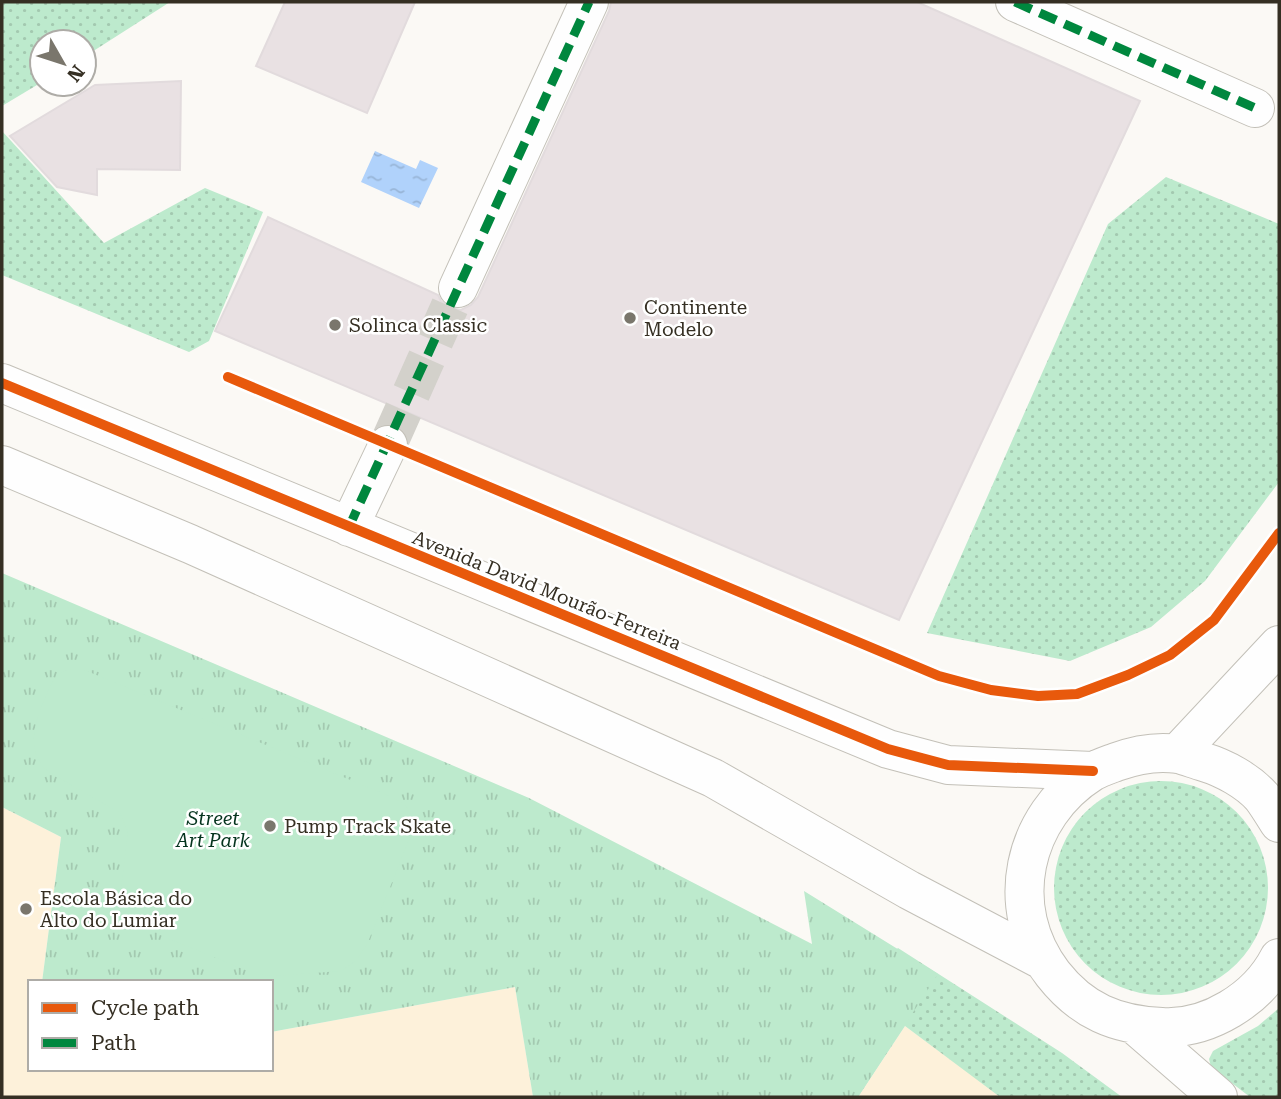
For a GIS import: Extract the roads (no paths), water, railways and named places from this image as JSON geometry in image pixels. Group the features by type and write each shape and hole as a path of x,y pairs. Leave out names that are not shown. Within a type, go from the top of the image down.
{"street":[{"path":"458,288 589,2"},
{"path":"1015,2 1255,108"},
{"name":"Avenida David Mourão-Ferreira","path":"2,383 888,749 948,765 1093,771"},
{"path":"349,527 388,445"},
{"path":"2,465 203,550 713,778 909,890 1042,960"},
{"path":"1177,754 1279,645"},
{"path":"1279,824 1261,795 1223,767 1177,754 1134,756 1093,771 1059,799 1035,835 1024,876 1026,920 1042,960 1066,991 1098,1014 1136,1026 1174,1028 1212,1018 1246,999 1273,971 1279,958"},
{"path":"1136,1026 1218,1097"}],"water":[{"path":"375,151 416,169 420,160 438,168 419,208 361,182"}],"tunnel":[{"path":"388,445 458,288"}],"place":[{"name":"Continente Modelo","path":"630,318"},
{"name":"Solinca Classic","path":"335,325"},
{"name":"Pump Track Skate","path":"270,826"},
{"name":"Escola Básica do Alto do Lumiar","path":"26,909"}],"park label":[{"name":"Street Art Park","path":"213,829"}]}
